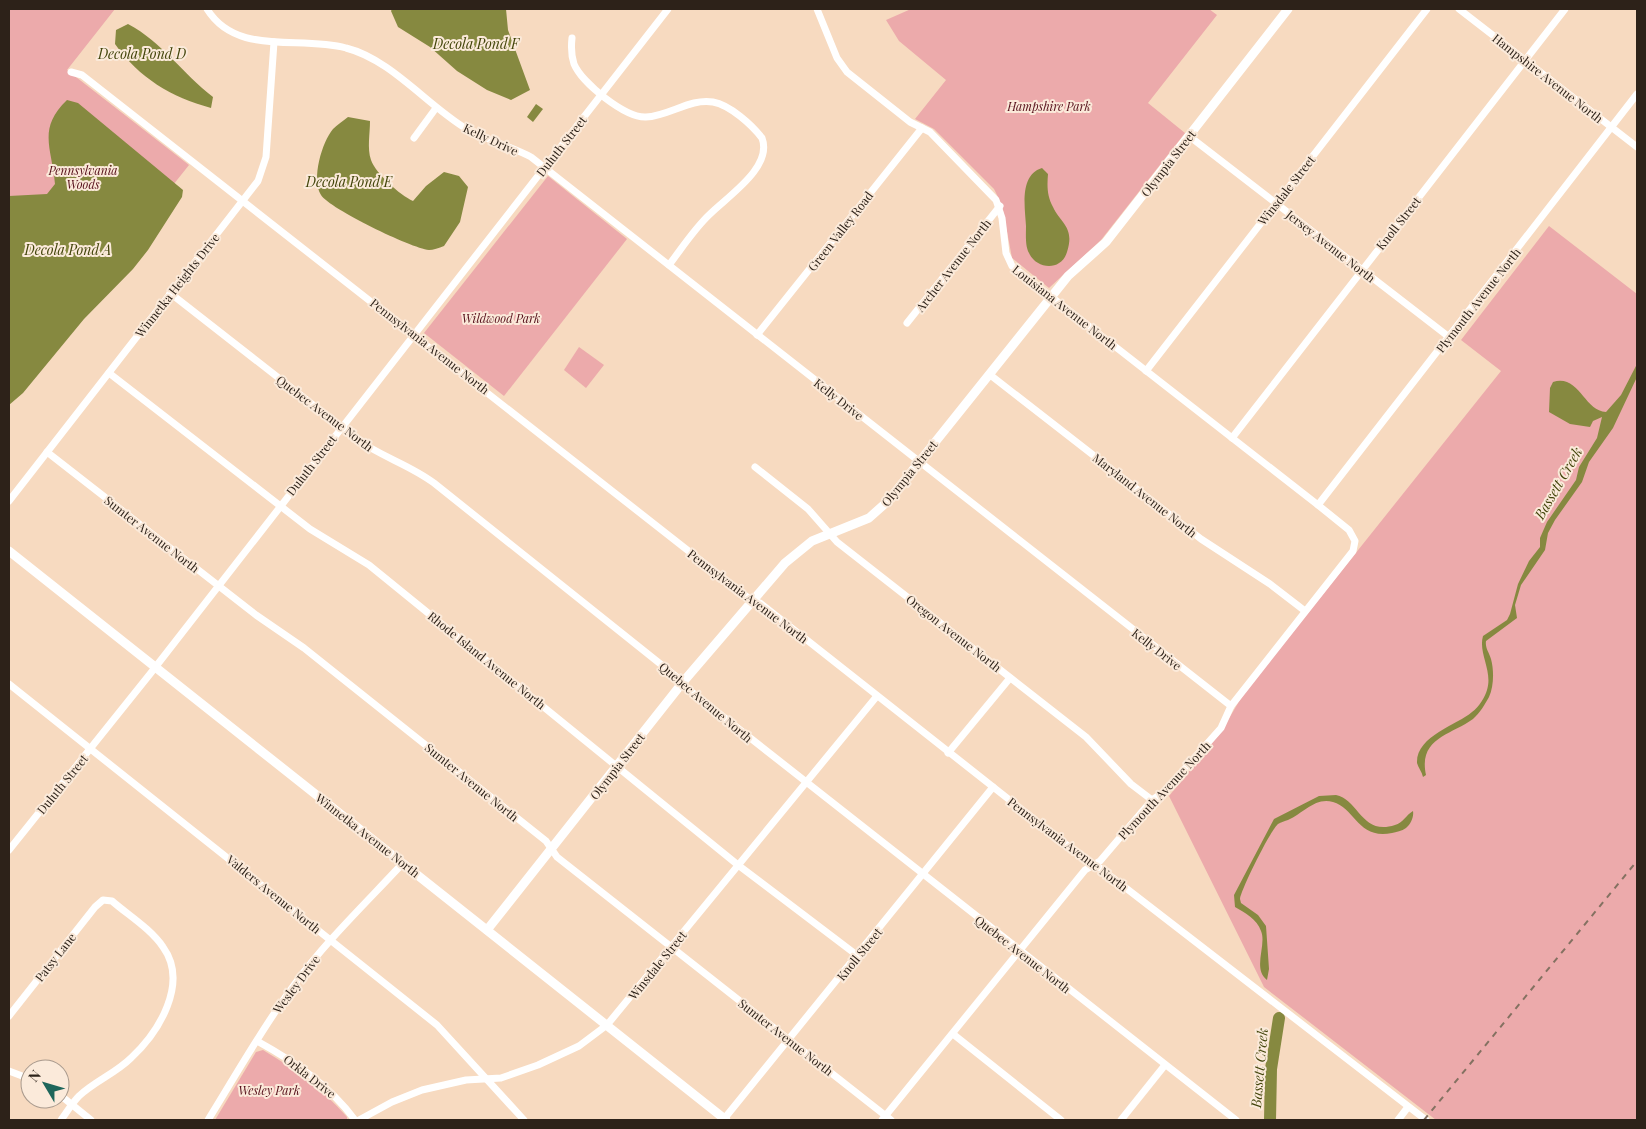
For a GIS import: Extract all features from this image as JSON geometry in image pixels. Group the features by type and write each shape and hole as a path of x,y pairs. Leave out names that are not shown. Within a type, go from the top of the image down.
{"street":[{"name":"Kelly Drive","path":"207,9 217,23 237,36 274,42 326,44 358,51 385,67 436,108 467,129 514,148 544,167 1231,706"},
{"name":"Duluth Street","path":"9,850 156,666 668,9"},
{"path":"817,9 837,58 848,72 910,122 930,132 990,193 1000,206"},
{"name":"Olympia Street","path":"488,930 683,682 751,600 802,547 869,518 879,510 1068,276 1106,242 1288,9"},
{"name":"Winsdale Street","path":"1146,371 1426,9"},
{"name":"Hampshire Avenue North","path":"1459,9 1637,147"},
{"name":"Knoll Street","path":"1232,438 1565,9"},
{"path":"572,38 570,51 582,77 621,109 637,116 655,115 695,103 713,102 728,109 762,138 765,145 762,160 734,194 699,226 669,265"},
{"name":"Winnetka Heights Drive","path":"9,501 258,181 266,157 274,42"},
{"name":"Pennsylvania Avenue North","path":"71,72 82,75 751,600 760,603 1092,865 1100,868 1206,948 1426,1120"},
{"name":"Plymouth Avenue North","path":"1318,505 1637,94"},
{"path":"414,138 436,108"},
{"name":"Green Valley Road","path":"757,335 922,128"},
{"name":"Jersey Avenue North","path":"1189,136 1449,337"},
{"name":"Louisiana Avenue North","path":"1000,206 1008,260 1017,271 1318,505 1349,530 1355,541"},
{"name":"Archer Avenue North","path":"908,323 1000,206"},
{"name":"Quebec Avenue North","path":"170,293 372,450 421,473 434,483 683,682 688,689 1236,1120"},
{"name":"Rhode Island Avenue North","path":"109,373 310,529 370,565 618,765 738,865 858,956"},
{"name":"Maryland Avenue North","path":"989,374 1201,539 1270,584 1305,611"},
{"name":"Sumter Avenue North","path":"47,452 218,586 304,648 546,841 557,857 789,1039 886,1119"},
{"name":"Oregon Avenue North","path":"755,467 808,509 837,542 1086,737 1131,784 1152,800"},
{"name":"Plymouth Avenue North","path":"886,1119 1085,870 1100,861 1152,800 1164,792 1221,728 1231,706 1353,551 1355,541"},
{"name":"Winnetka Avenue North","path":"9,551 725,1120"},
{"path":"948,752 1010,678"},
{"name":"Valders Avenue North","path":"9,686 91,748 437,1025 524,1120"},
{"name":"Winsdale Street","path":"357,1120 392,1102 422,1090 443,1084 501,1078 538,1065 579,1046 607,1025 877,696"},
{"name":"Knoll Street","path":"725,1120 993,787"},
{"name":"Wesley Drive","path":"208,1120 294,985 331,940 403,863"},
{"name":"Patsy Lane","path":"9,1016 95,907 103,900 112,901 163,946 170,962 174,980 164,1011 144,1044 131,1058 80,1096 72,1105"},
{"path":"953,1034 1061,1120"},
{"name":"Orkla Drive","path":"257,1041 283,1055 324,1085 357,1120"},
{"path":"1121,1120 1166,1065"},
{"path":"61,1120 72,1105 91,1120"},
{"path":"1398,1120 1408,1107"}],"green space":[{"name":"Decola Pond A","path":"9,9 115,9 67,70 189,165 9,391"},
{"name":"Hampshire Park","path":"911,9 1209,9 1217,15 1148,103 1185,133 1101,240 1049,288 1012,258 1002,205 994,189 934,129 915,119 946,80 899,41 886,20"},
{"name":"Wildwood Park","path":"548,176 627,239 504,396 424,333"},
{"path":"1549,226 1637,294 1637,1120 1436,1120 1264,987 1169,796 1221,732 1244,693 1501,371 1461,340"},
{"path":"579,347 604,365 586,388 564,370"},
{"name":"Wesley Park","path":"263,1050 318,1088 347,1117 347,1120 215,1120 256,1052"}],"water":[{"name":"Decola Pond F","path":"392,9 506,9 508,30 530,90 511,100 487,90 457,71 430,47 398,27 391,11"},
{"name":"Decola Pond D","path":"128,24 162,49 213,97 211,108 169,92 134,67 115,44 116,30"},
{"name":"Decola Pond A","path":"67,100 78,103 183,190 182,197 148,250 133,269 84,319 23,393 9,405 9,196 47,194 55,184 49,130 58,110"},
{"path":"536,104 543,109 533,122 527,117"},
{"name":"Decola Pond E","path":"348,117 370,121 369,146 374,166 395,189 413,201 426,186 444,172 459,176 468,187 460,222 444,246 429,250 406,243 354,218 321,195 317,180 322,151 333,129"},
{"path":"1042,168 1048,174 1048,191 1051,203 1066,226 1069,237 1069,244 1064,258 1060,263 1048,266 1032,258 1026,240 1025,193 1030,177"},
{"path":"1637,364 1637,377 1613,428 1589,462 1582,482 1555,520 1548,533 1545,550 1521,585 1515,605 1517,618 1486,641 1493,673 1493,683 1489,697 1473,719 1438,739 1432,745 1427,753 1425,763 1426,775 1423,777 1417,763 1418,754 1423,745 1438,732 1472,712 1485,696 1488,676 1482,649 1483,636 1507,620 1518,584 1529,561 1540,547 1540,538 1547,522 1576,480 1579,467 1597,438 1602,417 1593,421 1590,427 1570,424 1549,412 1550,388 1553,382 1562,381 1569,383 1592,406 1606,412 1621,395"},
{"path":"1336,795 1344,798 1368,822 1375,826 1384,827 1398,824 1413,811 1413,818 1403,830 1381,834 1364,828 1347,810 1340,805 1327,801 1310,806 1294,817 1278,824 1256,861 1240,899 1241,903 1258,915 1266,926 1269,969 1267,980 1263,975 1260,963 1261,931 1254,920 1235,907 1234,895 1274,819 1319,796"}],"waterway":[{"name":"Bassett Creek","path":"1270,1120 1271,1069 1279,1018"}],"railway":[{"path":"1424,1120 1637,861"}],"park label":[{"name":"Pennsylvania Woods","path":"83,177"}]}
